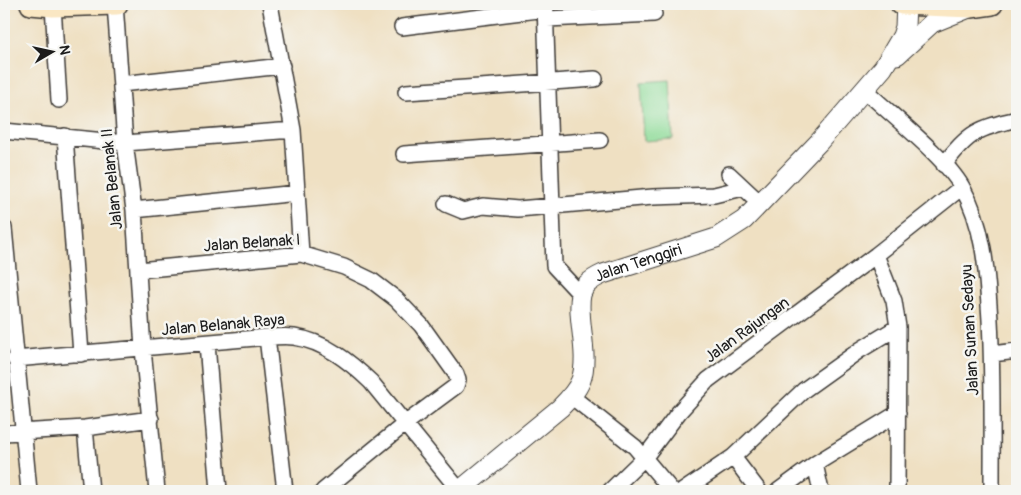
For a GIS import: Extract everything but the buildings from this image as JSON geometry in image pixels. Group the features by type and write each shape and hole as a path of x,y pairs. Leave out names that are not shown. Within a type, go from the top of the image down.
{"main road":[{"path":"30,4 53,6 116,4"},
{"path":"901,4 971,7 992,4"}],"street":[{"name":"Jalan Belanak II","path":"116,4 120,84 125,143 134,210 143,349 157,491"},
{"path":"270,4 293,130 301,254"},
{"name":"Jalan Tenggiri","path":"883,68 905,27 906,4"},
{"path":"53,6 59,100"},
{"name":"Jalan Tenggiri","path":"459,491 560,408 571,396 581,380 583,365 581,295 584,288 595,277 716,238 737,225 760,203 865,90 883,68 932,23 971,7"},
{"path":"402,28 546,11 654,14"},
{"path":"546,11 554,266 581,295"},
{"path":"120,84 282,66"},
{"path":"406,92 595,79"},
{"name":"Jalan Sunan Sedayu","path":"865,90 944,165 962,187 979,229 987,274 992,354 992,491"},
{"path":"944,165 966,138 985,127 1017,120"},
{"path":"4,131 125,143 293,130"},
{"path":"65,136 82,354"},
{"path":"404,154 600,140"},
{"path":"729,174 760,203"},
{"name":"Jalan Rajungan","path":"610,491 645,457 679,412 708,380 876,255 962,187"},
{"path":"446,204 463,212 483,206 518,209 551,205 714,195 743,188"},
{"path":"134,210 297,192"},
{"path":"4,228 29,491"},
{"name":"Jalan Belanak I","path":"139,270 301,254 344,267 371,280 396,298 421,325 456,374 458,380 456,386 406,423"},
{"path":"876,255 894,301 898,327 897,491"},
{"path":"683,491 733,457 804,390 860,350 898,327"},
{"path":"267,337 284,491"},
{"name":"Jalan Belanak Raya","path":"15,359 207,344 267,337 295,337 328,349 355,366 406,423 459,491"},
{"path":"207,344 219,491"},
{"path":"992,354 1017,351"},
{"path":"571,396 635,447 672,491"},
{"path":"778,491 815,464 898,413"},
{"path":"4,433 84,428 151,419"},
{"path":"323,491 406,423"},
{"path":"84,428 91,491"},
{"path":"733,457 759,491"},
{"path":"815,464 821,491"}],"green space":[{"path":"670,80 673,139 644,141 641,82"}]}
